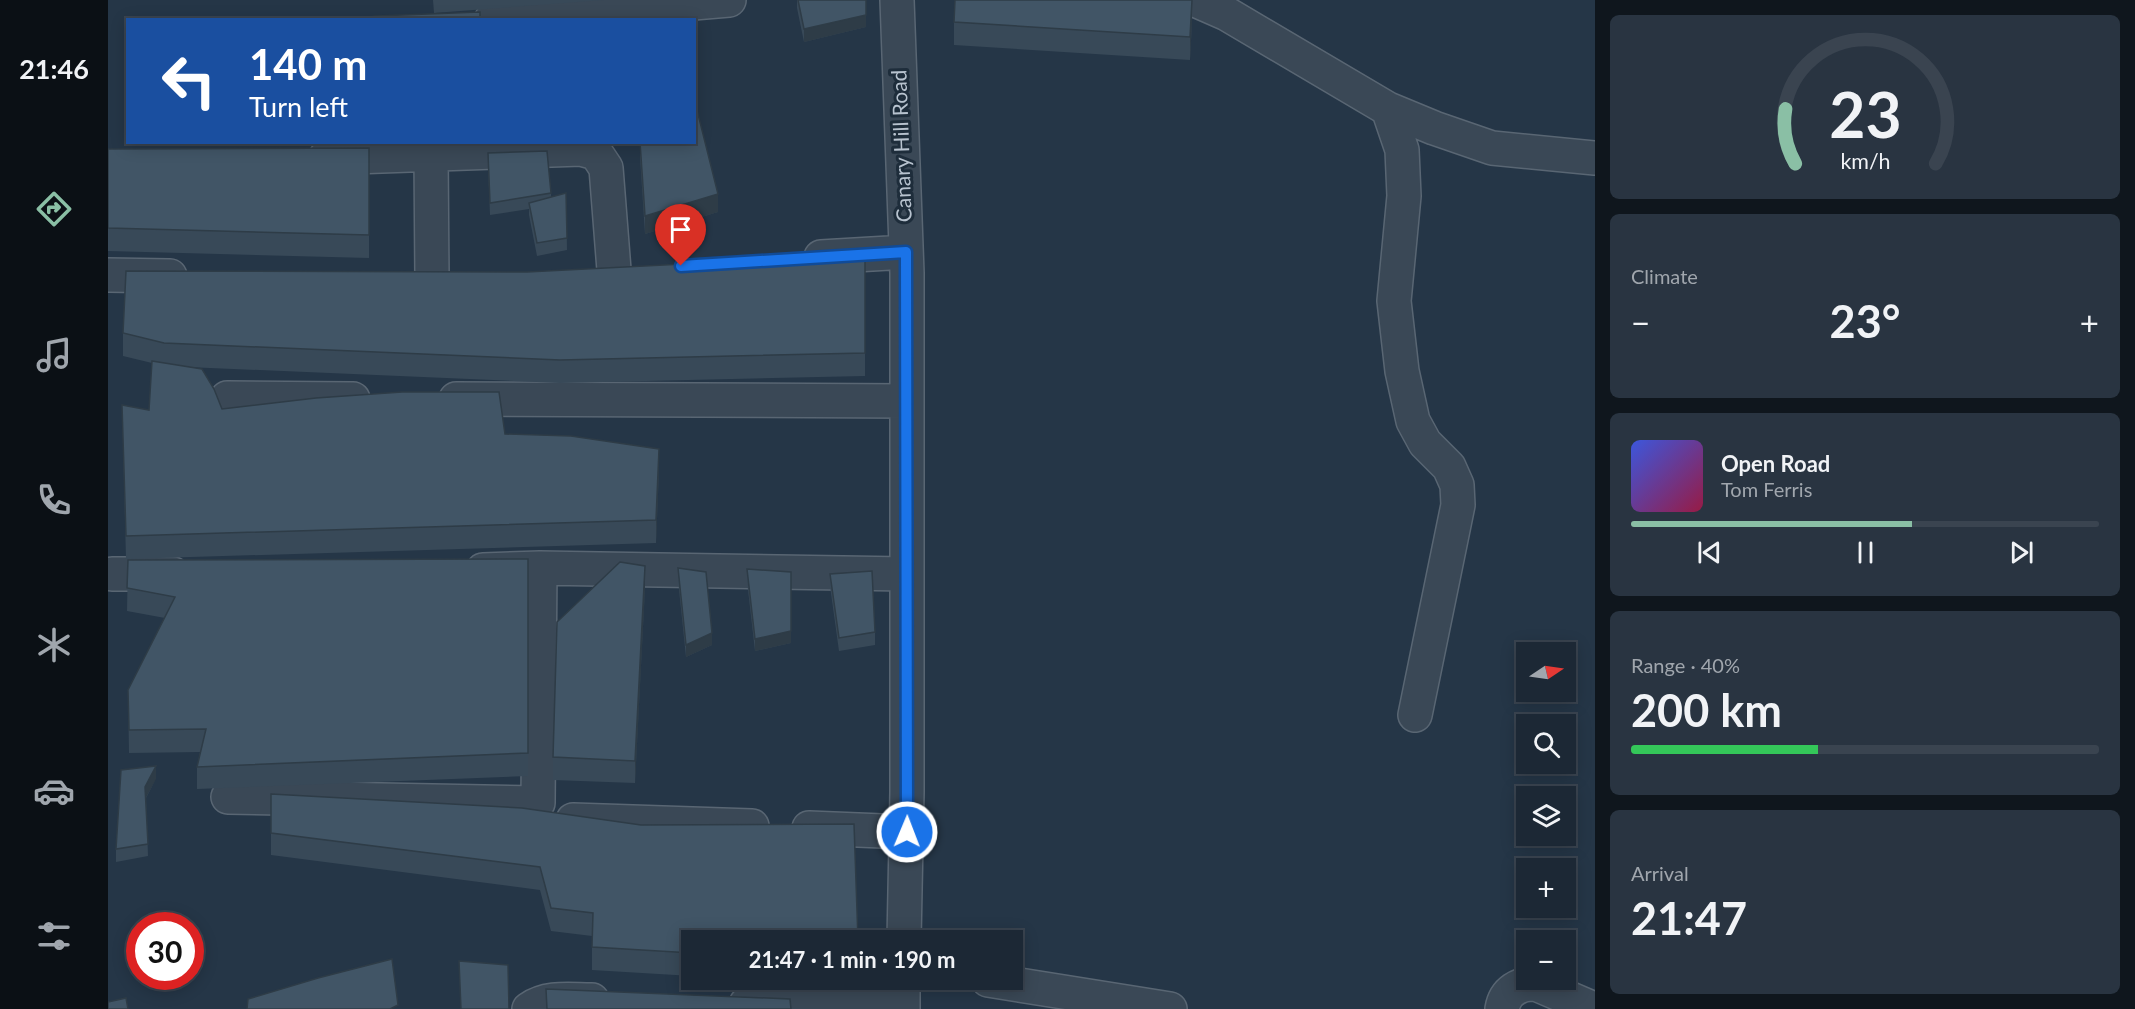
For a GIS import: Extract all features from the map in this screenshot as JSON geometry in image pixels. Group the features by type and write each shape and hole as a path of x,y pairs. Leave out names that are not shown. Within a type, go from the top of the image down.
{"street":[{"path":"515,18 729,0"},
{"name":"Canary Hill Road","path":"897,0 906,252 907,832 904,930"},
{"path":"1195,0 1227,14 1388,110 1492,148 1595,158"},
{"path":"1388,110 1402,150 1404,196 1394,301 1402,371 1413,421 1425,443 1449,467 1457,485 1458,505 1415,716"},
{"path":"292,159 581,149 596,153 606,168 599,271 649,268"},
{"path":"398,278 444,278 430,154"},
{"path":"789,259 906,252"},
{"path":"108,275 201,276"},
{"path":"227,398 382,399"},
{"path":"430,399 907,401"},
{"path":"459,570 540,568 907,574"},
{"path":"538,803 540,568"},
{"path":"112,574 205,573"},
{"path":"228,797 538,803 555,816 573,820 907,832"},
{"path":"1502,1009 1508,995 1516,987 1525,983 1536,984 1594,1009"},
{"path":"1023,986 1170,1009"},
{"path":"716,1004 903,1009 903,990"},
{"path":"529,1009 553,999 623,1001"}],"building":[{"path":"798,0 866,0 866,15 804,29"},
{"path":"955,0 1192,0 1190,37 954,22"},
{"path":"480,12 480,18 362,18"},
{"path":"697,110 718,194 645,216 640,144 696,144"},
{"path":"369,148 369,235 108,228 108,149"},
{"path":"547,151 551,193 490,203 488,153"},
{"path":"566,193 567,238 537,243 529,203"},
{"path":"865,251 865,353 560,360 164,343 123,333 126,271 527,272 703,263"},
{"path":"152,361 202,369 222,409 316,398 402,392 499,392 505,434 571,436 659,449 656,520 126,536 122,405 149,410"},
{"path":"528,559 528,753 197,767 206,729 129,730 128,690 175,597 127,588 128,560"},
{"path":"620,562 645,566 635,761 553,757 557,622"},
{"path":"678,568 706,572 712,633 686,645"},
{"path":"747,569 791,572 791,631 755,639"},
{"path":"872,571 875,632 839,638 830,574"},
{"path":"156,766 145,787 148,844 116,849 121,770"},
{"path":"271,794 522,808 641,825 854,824 858,930 681,930 681,952 592,947 593,913 551,908 540,867 271,833"},
{"path":"392,959 398,1005 390,1009 247,1009 248,999"},
{"path":"459,961 508,965 509,1009 461,1009"},
{"path":"546,989 790,999 791,1009 547,1009"},
{"path":"126,998 128,1009 108,1009 108,1002"}],"route":[{"path":"681,266 906,252 907,832"}]}
